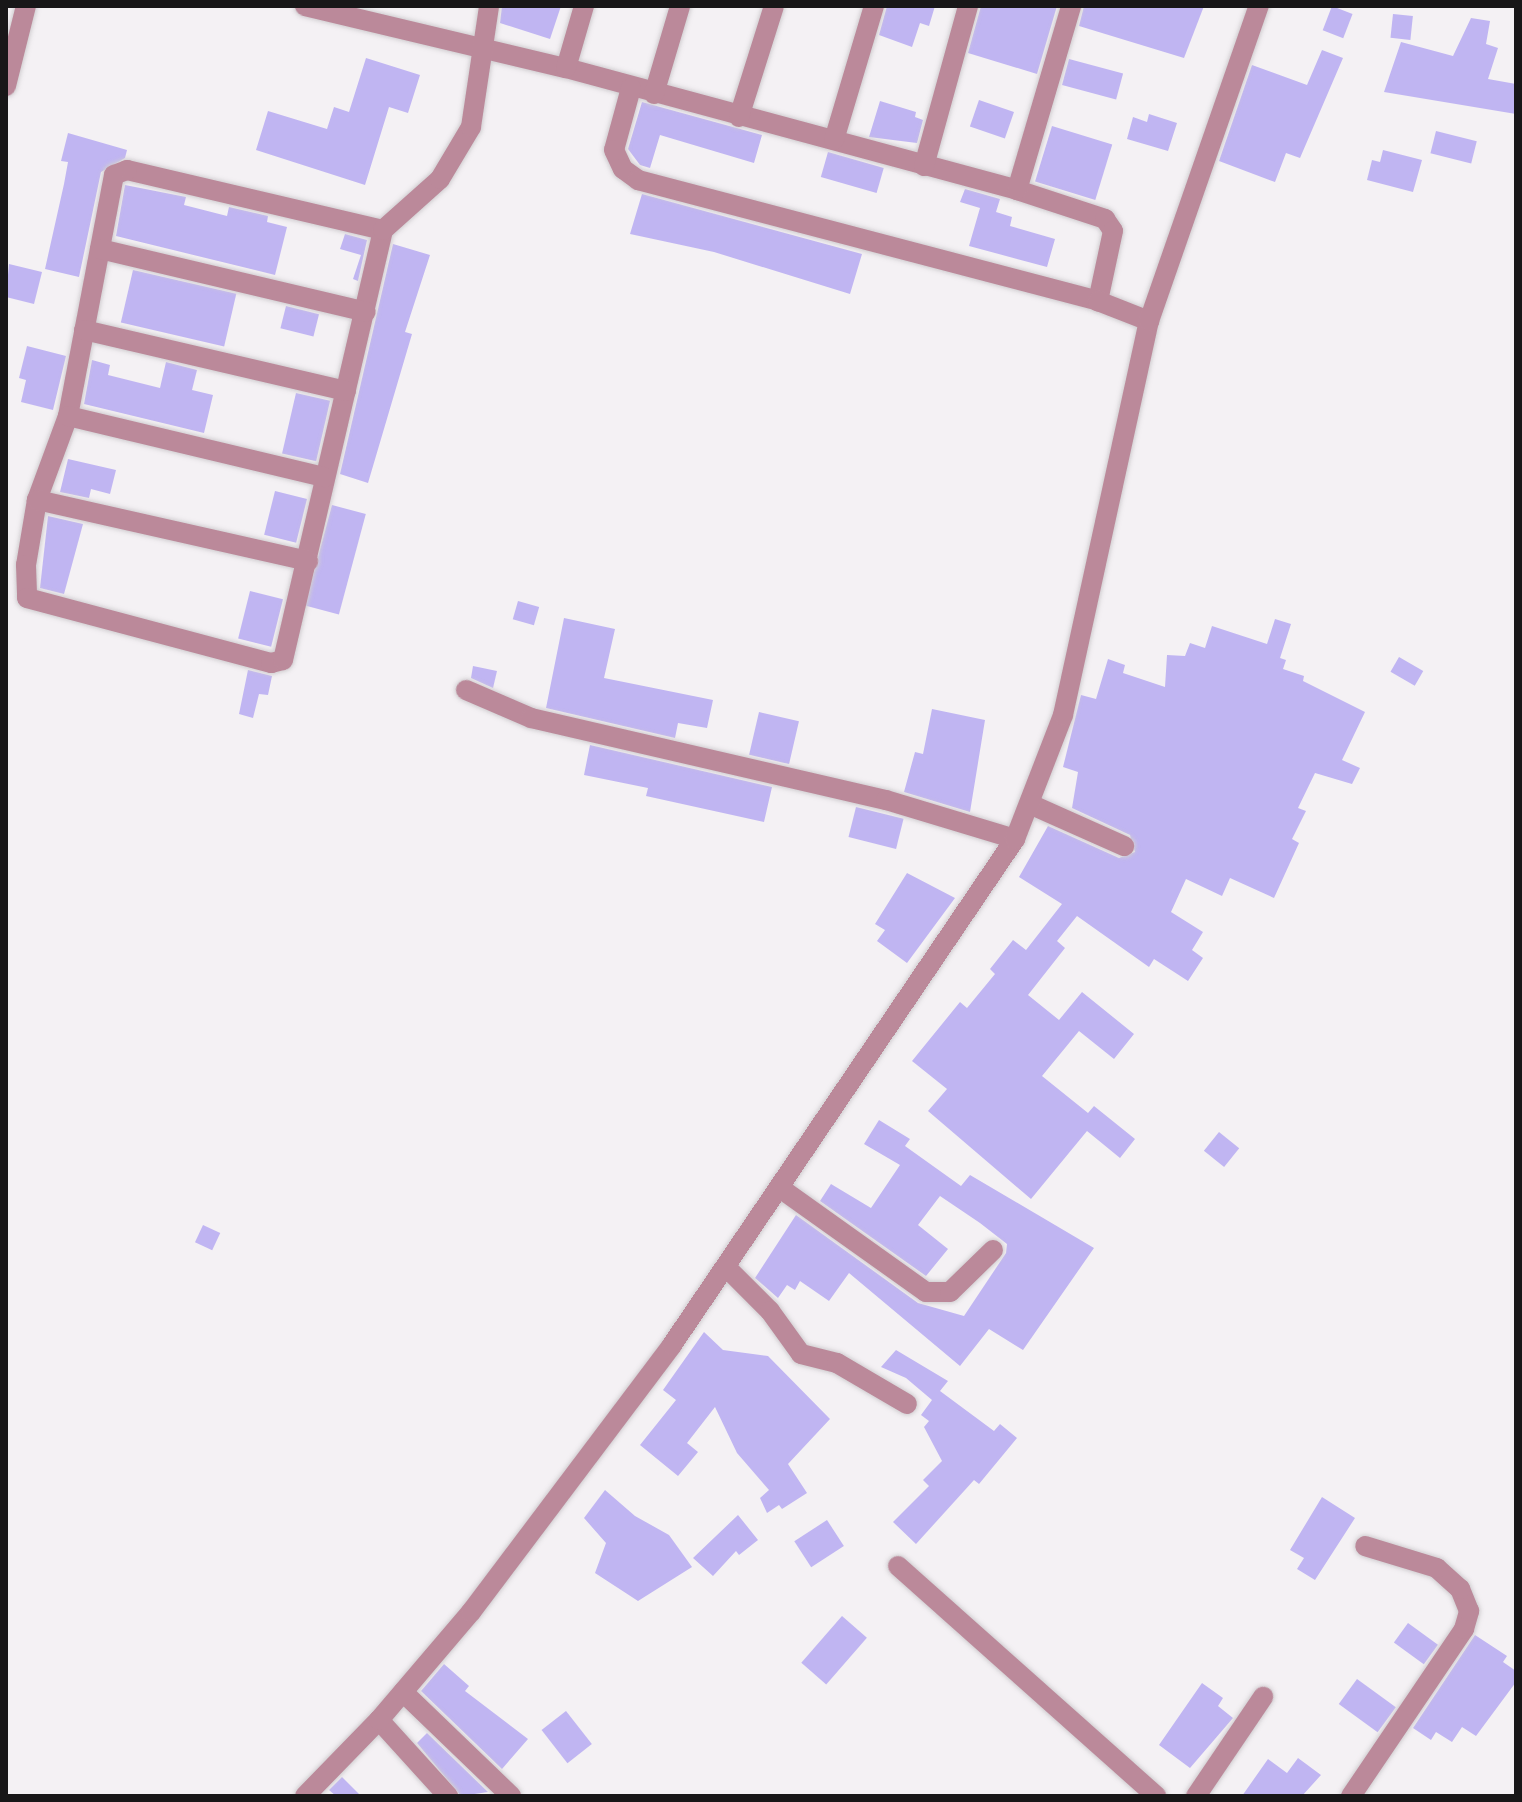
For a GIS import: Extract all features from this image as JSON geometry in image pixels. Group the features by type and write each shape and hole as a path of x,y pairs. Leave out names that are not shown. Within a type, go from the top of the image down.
{"street":[{"path":"6,86 26,6"},
{"path":"305,6 566,68 631,88 834,140 1017,190 1112,224 1098,301"},
{"path":"383,230 127,170 112,179 68,416 37,500 26,565 27,598 271,663 283,660 383,230 440,179 471,127 489,6"},
{"path":"566,68 584,6"},
{"path":"654,94 680,6"},
{"path":"739,117 774,6"},
{"path":"834,140 874,6"},
{"path":"924,166 968,6"},
{"path":"1017,190 1071,6"},
{"path":"305,1796 379,1720 471,1612 727,1268 1015,839 1032,805 1070,690 1149,321 1259,6"},
{"path":"631,88 614,150 623,169 638,180 1098,301 1149,321"},
{"path":"100,249 366,312"},
{"path":"84,330 346,391"},
{"path":"68,416 325,477"},
{"path":"37,500 308,561"},
{"path":"466,690 531,718 886,800 1015,839"},
{"path":"1032,805 1124,846"},
{"path":"780,1188 926,1292 950,1292 993,1250"},
{"path":"727,1268 770,1311 801,1354 837,1363 907,1404"},
{"path":"1351,1796 1464,1629 1469,1611 1460,1589 1437,1568 1365,1546"},
{"path":"898,1566 1156,1796"},
{"path":"403,1692 511,1796"},
{"path":"1196,1796 1263,1697"},
{"path":"379,1720 448,1796"}],"building":[{"path":"502,6 561,6 550,39 500,23"},
{"path":"887,6 935,6 929,26 920,23 912,47 879,35"},
{"path":"981,6 1057,6 1037,74 968,53"},
{"path":"1084,6 1204,6 1184,58 1079,26"},
{"path":"1332,6 1353,14 1343,38 1323,30"},
{"path":"1393,14 1413,16 1410,40 1390,38"},
{"path":"1471,18 1490,21 1486,44 1498,48 1488,79 1516,84 1516,114 1384,92 1401,42 1453,56"},
{"path":"1322,50 1343,58 1300,158 1286,153 1275,182 1219,161 1252,65 1307,85"},
{"path":"366,58 420,75 408,113 389,107 365,185 256,150 268,111 327,129 334,107 349,112"},
{"path":"1069,59 1123,73 1116,100 1062,85"},
{"path":"979,100 1014,112 1005,139 970,126"},
{"path":"880,101 916,112 915,117 923,120 917,143 869,137"},
{"path":"642,102 762,135 754,163 660,135 650,168 640,165 628,149"},
{"path":"1149,114 1177,123 1168,151 1127,139 1133,117 1147,122"},
{"path":"1052,126 1112,144 1095,200 1035,181"},
{"path":"1436,131 1477,141 1471,163 1430,153"},
{"path":"68,133 127,150 125,158 101,172 79,277 45,269 68,162 61,161"},
{"path":"1383,150 1422,160 1413,192 1367,180 1372,160 1380,162"},
{"path":"828,152 884,168 877,193 821,177"},
{"path":"125,185 186,197 184,205 227,216 229,207 268,216 267,222 287,227 275,275 116,236"},
{"path":"965,189 1000,199 996,212 1012,217 1010,226 1055,239 1047,267 969,246 980,208 960,202"},
{"path":"642,194 862,254 850,294 714,252 630,234"},
{"path":"345,234 367,240 358,281 353,279 361,255 340,249"},
{"path":"393,244 430,255 405,332 412,334 368,483 340,474"},
{"path":"9,264 42,272 34,304 6,297"},
{"path":"133,270 236,294 224,346 121,323"},
{"path":"286,306 319,314 313,337 280,328"},
{"path":"27,346 66,356 53,410 21,402 26,380 19,378"},
{"path":"92,360 110,365 108,375 160,388 166,362 197,370 192,390 213,395 204,433 84,404"},
{"path":"296,393 330,401 316,461 282,453"},
{"path":"68,459 116,470 110,494 91,489 89,498 60,492"},
{"path":"275,491 307,499 296,543 264,535"},
{"path":"332,505 366,514 339,615 305,605"},
{"path":"48,516 83,524 64,594 40,588"},
{"path":"250,591 283,599 271,647 238,639"},
{"path":"518,601 539,607 534,625 513,619"},
{"path":"564,618 615,629 604,678 713,700 707,728 678,723 675,738 546,708"},
{"path":"1275,619 1291,624 1280,658 1286,660 1283,669 1304,676 1303,681 1365,712 1342,760 1360,768 1352,784 1315,773 1298,808 1306,811 1292,839 1299,843 1274,898 1230,878 1222,896 1186,879 1171,912 1203,932 1192,950 1203,958 1188,981 1154,959 1149,967 1077,916 1057,941 1065,948 1028,995 1059,1020 1082,992 1134,1034 1114,1059 1079,1031 1042,1076 1088,1113 1094,1106 1135,1139 1120,1158 1087,1131 1031,1199 928,1111 947,1089 912,1061 960,1002 967,1008 995,974 990,969 1013,940 1026,950 1062,904 1019,877 1048,826 1119,858 1135,852 1130,835 1072,808 1078,772 1063,767 1081,695 1096,699 1108,659 1125,665 1123,673 1165,687 1167,655 1185,656 1190,643 1205,648 1212,626 1267,644"},
{"path":"1399,657 1423,671 1415,686 1390,672"},
{"path":"473,666 497,671 493,688 471,678"},
{"path":"248,670 272,676 268,695 259,694 253,718 239,714"},
{"path":"932,709 985,720 970,812 904,792 915,752 923,754"},
{"path":"759,712 799,721 789,764 749,755"},
{"path":"590,745 772,787 764,822 646,796 648,788 584,775"},
{"path":"856,807 904,819 896,849 849,837"},
{"path":"907,873 955,898 907,963 877,941 885,930 875,924"},
{"path":"879,1120 910,1139 905,1146 961,1186 970,1175 1094,1248 1023,1350 989,1329 960,1366 849,1273 829,1301 800,1281 795,1290 787,1285 778,1298 755,1278 796,1215 918,1303 964,1316 1006,1253 1007,1244 940,1196 918,1225 948,1249 926,1276 820,1201 831,1184 871,1208 900,1165 864,1144"},
{"path":"1219,1132 1239,1148 1224,1167 1204,1151"},
{"path":"203,1225 220,1233 212,1250 195,1242"},
{"path":"704,1332 723,1350 768,1356 830,1419 788,1464 807,1493 782,1509 779,1505 767,1513 760,1498 769,1490 737,1453 715,1407 687,1443 698,1452 678,1476 640,1445 676,1400 663,1390"},
{"path":"896,1350 948,1381 940,1391 994,1431 1000,1424 1017,1438 979,1484 974,1480 916,1544 893,1522 929,1486 923,1480 942,1461 924,1427 929,1421 921,1415 932,1400 906,1378 881,1367"},
{"path":"605,1490 635,1516 669,1535 692,1567 638,1601 595,1573 606,1543 584,1518"},
{"path":"1322,1497 1355,1518 1315,1580 1297,1569 1304,1558 1290,1550"},
{"path":"738,1515 758,1540 739,1555 736,1551 713,1576 693,1558"},
{"path":"827,1520 844,1546 811,1567 794,1541"},
{"path":"842,1616 867,1638 826,1684 801,1663"},
{"path":"1408,1623 1438,1645 1424,1664 1394,1642"},
{"path":"1475,1635 1507,1656 1503,1662 1516,1671 1516,1682 1476,1736 1462,1727 1452,1742 1436,1732 1431,1740 1413,1728"},
{"path":"444,1664 469,1686 465,1691 528,1739 502,1769 421,1691"},
{"path":"1357,1679 1396,1707 1378,1732 1339,1704"},
{"path":"1202,1683 1223,1698 1218,1706 1233,1718 1190,1768 1159,1745"},
{"path":"566,1711 592,1744 567,1763 542,1730"},
{"path":"427,1733 488,1792 461,1796 417,1743"},
{"path":"1298,1758 1321,1775 1302,1796 1242,1796 1268,1759 1287,1773"},
{"path":"342,1777 361,1796 336,1796 329,1790"}]}
